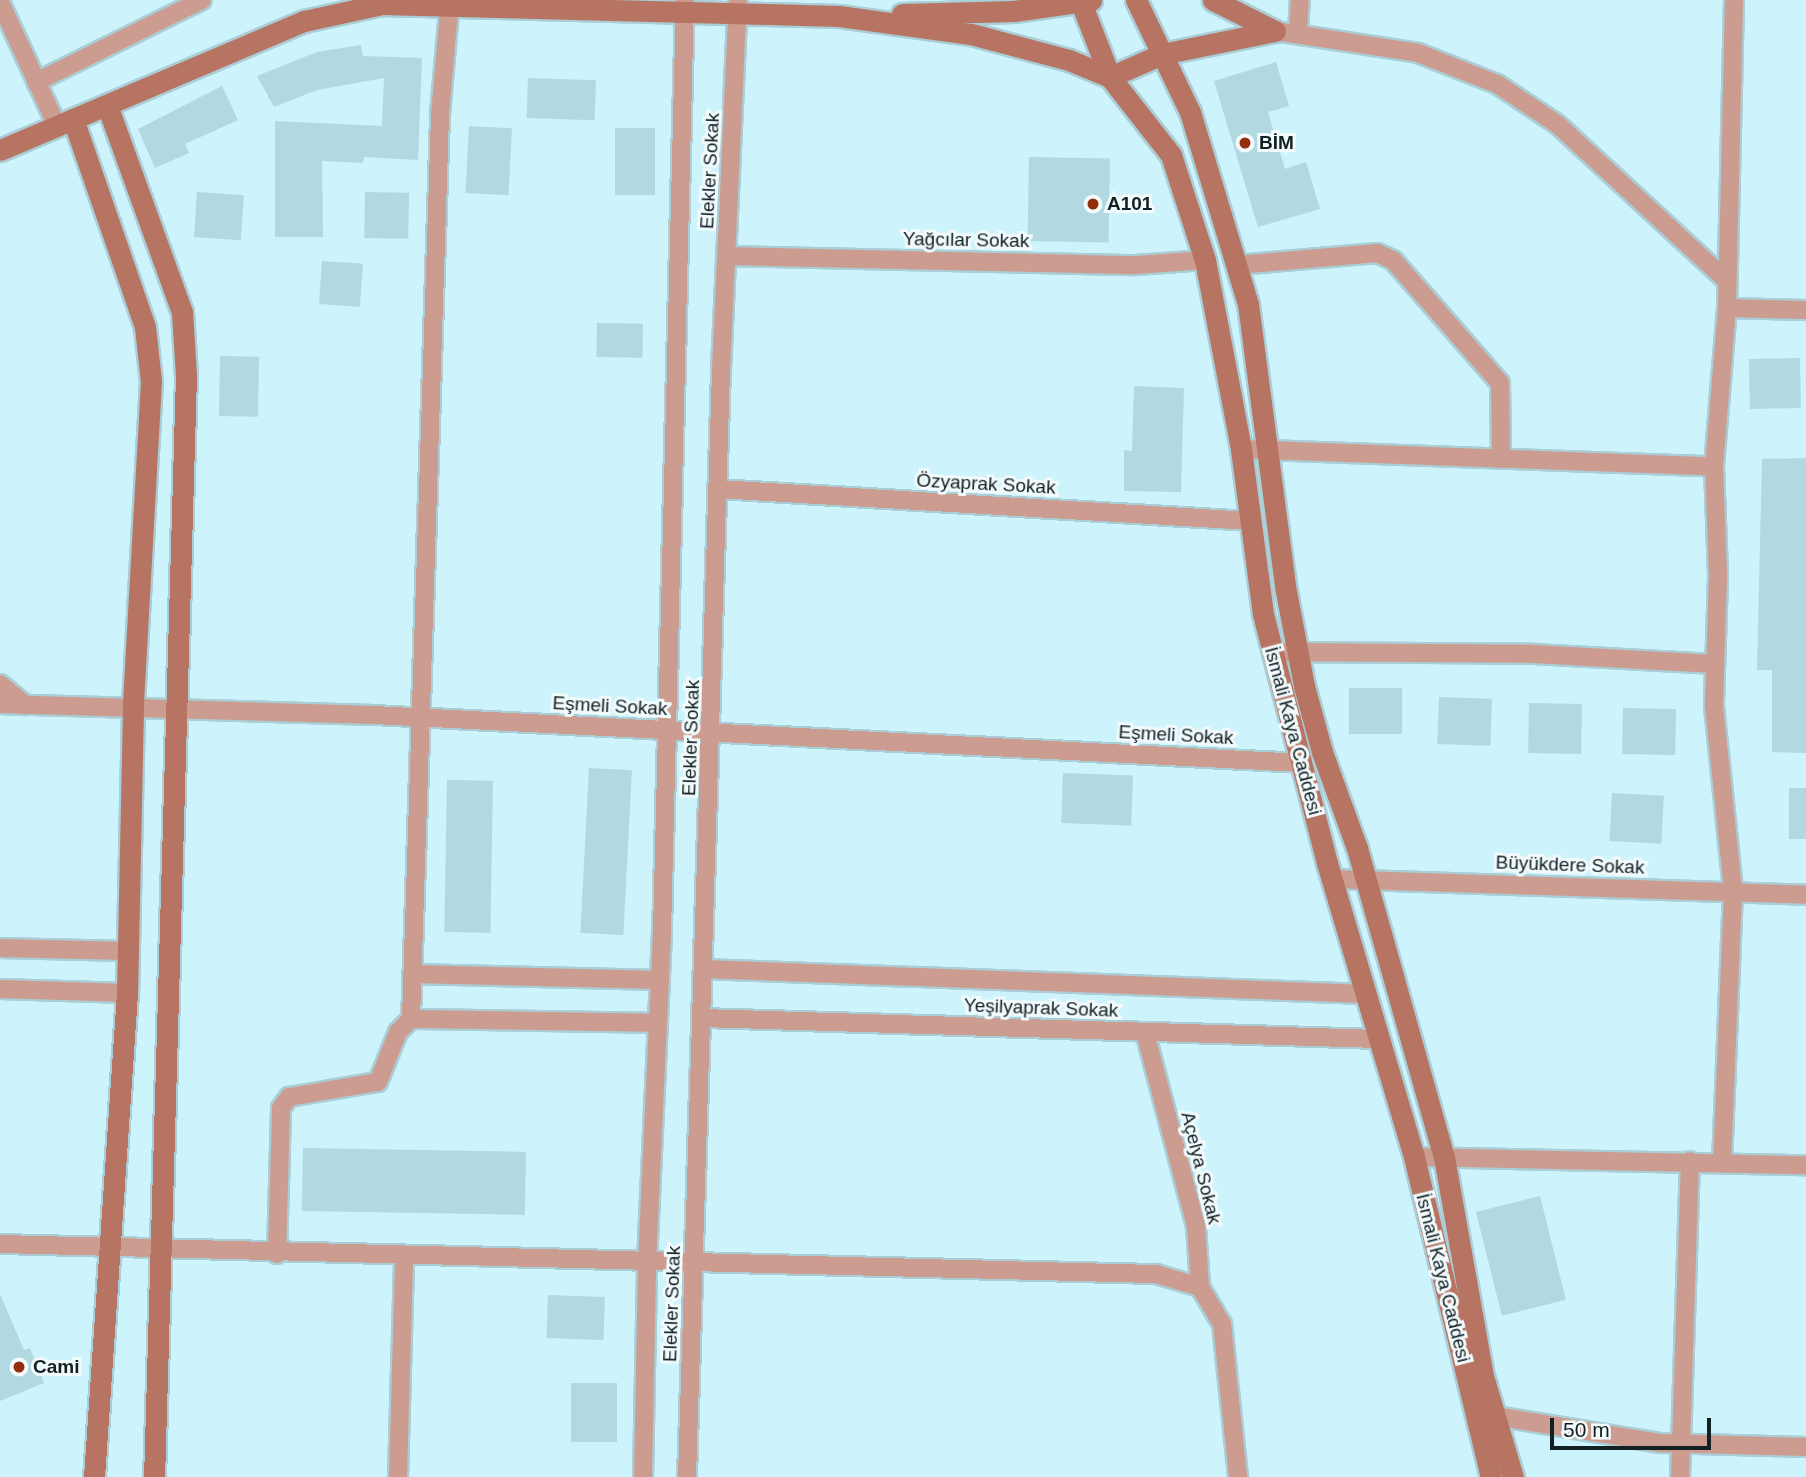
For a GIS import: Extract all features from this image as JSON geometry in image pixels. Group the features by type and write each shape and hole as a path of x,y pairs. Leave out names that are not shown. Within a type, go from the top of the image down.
{"street":[{"path":"36,82 202,0"},
{"path":"1136,0 1190,112 1248,304 1297,652 1322,752 1367,880 1444,1157 1483,1376 1485,1414 1513,1477"},
{"path":"1213,0 1275,31"},
{"path":"1298,34 1300,0"},
{"path":"1722,1162 1733,890 1714,706 1718,576 1714,466 1727,309 1734,0"},
{"path":"839,16 1084,1"},
{"name":"İsmali Kaya Caddesi","path":"1084,1 1110,77 1171,155 1205,260 1241,449 1273,652 1332,879 1414,1157 1485,1414 1491,1477"},
{"path":"0,2 36,82 65,123 145,327 151,381 133,708 127,993 94,1477"},
{"path":"278,1254 281,1108 289,1097 378,1082 398,1032 411,1019 440,114 451,3"},
{"path":"0,150 304,21 382,4 738,7 839,16 971,34 1069,60 1110,77 1162,54 1275,31 1418,53 1497,84 1557,124 1727,281"},
{"name":"Elekler Sokak","path":"687,1477 718,489 738,7"},
{"name":"Elekler Sokak","path":"643,1477 647,1263 660,980 685,8"},
{"path":"107,105 182,312 186,374 154,1477"},
{"path":"1237,265 1377,254 1393,260 1500,383 1501,459"},
{"name":"Yağcılar Sokak","path":"727,256 1136,265 1205,260"},
{"path":"1727,309 1806,310"},
{"path":"1241,449 1714,466"},
{"name":"Özyaprak Sokak","path":"718,489 1251,521"},
{"path":"1273,652 1534,654 1715,664"},
{"path":"0,684 25,705"},
{"name":"Eşmeli Sokak","path":"0,704 419,717 1302,763"},
{"name":"Büyükdere Sokak","path":"1332,879 1733,890 1806,895"},
{"path":"0,948 128,951"},
{"name":"Yeşilyaprak Sokak","path":"704,969 1366,994"},
{"path":"412,974 660,980"},
{"path":"0,989 127,993"},
{"name":"Yeşilyaprak Sokak","path":"702,1018 1379,1039"},
{"path":"411,1019 658,1023"},
{"name":"Açelya Sokak","path":"1145,1032 1196,1226 1200,1287 1222,1324 1238,1477"},
{"path":"1414,1157 1806,1165"},
{"path":"1680,1477 1690,1161"},
{"path":"2,1242 404,1258 1156,1274 1200,1287"},
{"path":"398,1477 404,1258"},
{"path":"1485,1414 1679,1443 1806,1447"}],"building":[{"path":"361,45 363,56 422,58 418,160 364,157 363,163 322,161 323,237 275,237 275,121 382,126 384,78 317,90 274,107 257,76 317,52"},
{"path":"1276,62 1289,106 1268,112 1285,169 1306,162 1320,209 1258,227 1214,81"},
{"path":"528,78 596,80 595,120 527,118"},
{"path":"222,86 238,120 185,144 189,153 155,168 138,129"},
{"path":"469,126 512,128 508,195 465,193"},
{"path":"615,128 655,128 655,195 615,195"},
{"path":"1029,157 1110,158 1109,242 1028,241"},
{"path":"197,192 244,195 241,240 194,237"},
{"path":"365,192 409,193 408,239 364,238"},
{"path":"322,261 363,264 360,307 319,304"},
{"path":"597,323 643,324 642,358 596,357"},
{"path":"220,356 259,357 258,417 219,416"},
{"path":"1800,358 1801,408 1750,409 1749,359"},
{"path":"1134,386 1184,388 1181,492 1124,491 1124,450 1132,451"},
{"path":"1806,458 1806,753 1772,752 1772,670 1757,670 1762,459"},
{"path":"1349,688 1402,688 1402,734 1349,734"},
{"path":"1439,697 1492,699 1490,746 1437,744"},
{"path":"1529,703 1582,704 1581,754 1528,753"},
{"path":"1623,708 1676,709 1675,755 1622,754"},
{"path":"589,768 632,770 623,935 580,933"},
{"path":"1063,773 1133,775 1131,825 1061,823"},
{"path":"447,780 493,781 490,933 444,932"},
{"path":"1789,788 1806,788 1806,839 1789,839"},
{"path":"1612,793 1664,796 1661,844 1609,841"},
{"path":"303,1148 526,1152 525,1215 302,1211"},
{"path":"1540,1196 1566,1300 1502,1316 1476,1212"},
{"name":"Cami","path":"0,1294 24,1350 30,1348 44,1383 0,1401"},
{"path":"548,1295 605,1297 603,1340 546,1338"},
{"path":"571,1383 617,1383 617,1442 571,1442"}],"place":[{"name":"BİM","path":"1245,143"},
{"name":"A101","path":"1093,204"},
{"name":"Cami","path":"19,1367"}]}
